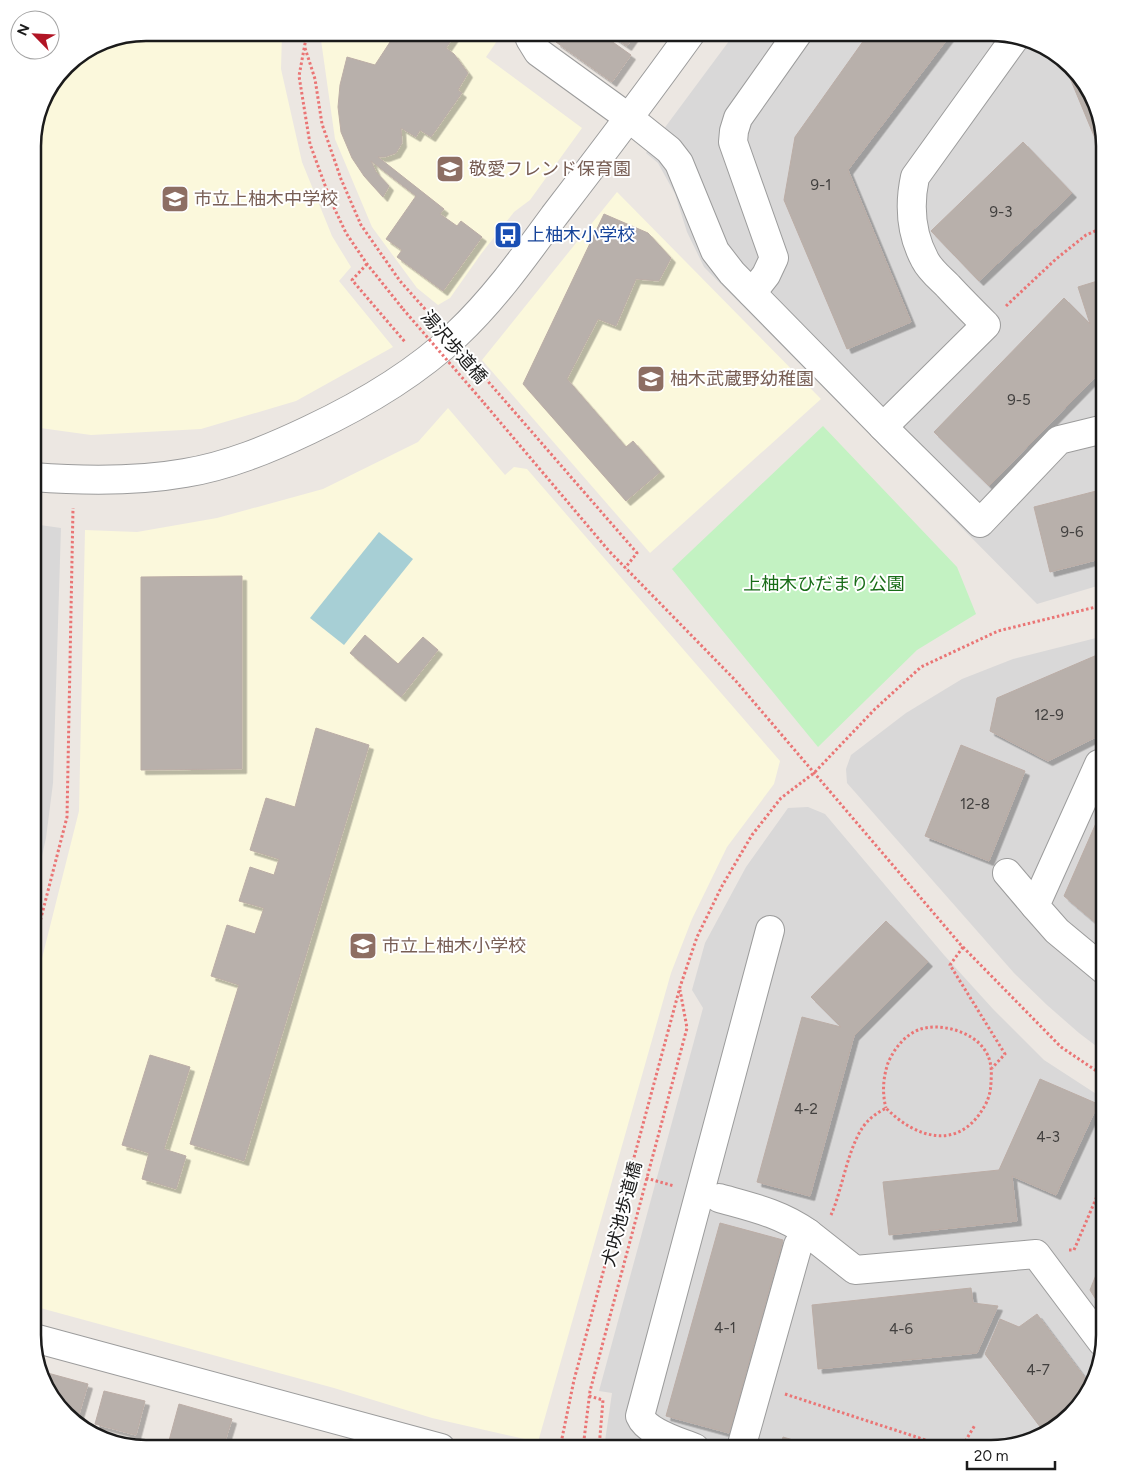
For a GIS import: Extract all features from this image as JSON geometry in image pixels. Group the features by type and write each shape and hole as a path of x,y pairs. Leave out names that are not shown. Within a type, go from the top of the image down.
{"street":[{"path":"531,41 538,52 670,150 679,163 715,251 732,273 980,523 1059,440 1096,431"},
{"path":"41,477 108,481 184,474 222,465 260,452 351,410 388,388 425,362 495,294 685,41"},
{"path":"752,293 766,275 774,258 733,142 734,131 738,118 792,41"},
{"path":"883,427 986,325 925,261 914,232 911,214 911,195 915,177 1011,44"},
{"path":"1035,906 1096,771"},
{"path":"1007,873 1057,931 1096,963"},
{"path":"675,1440 651,1430 643,1423 640,1416 770,930"},
{"path":"719,1198 790,1220 856,1270 1036,1254 1096,1334"},
{"path":"742,1440 798,1245 808,1233"},
{"path":"41,1340 368,1439"}],"path":[{"name":"湯沢歩道橋","path":"306,41 300,76 310,144 346,233 367,264 609,551 735,680 963,947 1061,1047 1096,1071"},
{"path":"305,48 315,79 322,124 341,179 361,225 400,281 435,321"},
{"path":"986,325 1056,259 1086,235 1096,231"},
{"path":"367,264 352,280 406,344"},
{"path":"472,363 637,553 625,568"},
{"path":"41,918 67,817 73,507"},
{"path":"562,1440 576,1371 680,987 697,937 713,903 752,835 780,798 814,773 875,709 921,667 998,631 1096,607"},
{"path":"963,947 950,965 1005,1054 992,1068"},
{"name":"犬吠池歩道橋","path":"584,1440 589,1396 687,1028 680,987"},
{"path":"927,1028 950,1029 969,1036 985,1049 992,1068 991,1087 985,1106 975,1120 963,1130 954,1134 936,1136 919,1132 903,1123 886,1108 883,1087 886,1070 891,1056 898,1045 909,1035 927,1028"},
{"path":"808,1233 828,1223 836,1205 856,1139 869,1119 886,1108"},
{"path":"646,1178 674,1186"},
{"path":"1074,1250 1096,1199"},
{"path":"758,1386 925,1440"},
{"path":"589,1396 603,1400 600,1440"},
{"path":"966,1440 975,1425"}],"shaded area":[{"name":"市立上柚木中学校","path":"147,41 282,41 281,69 302,162 332,236 351,267 339,281 393,347 296,401 201,429 91,435 41,428 41,140 49,106 59,88 77,67 100,52 126,43"},
{"name":"敬愛フレンド保育園","path":"321,41 497,41 486,57 582,128 530,200 514,212 450,298 438,305 417,288 372,227 335,139"},
{"path":"729,41 997,41 1031,49 1060,67 1078,88 1088,106 1095,133 1096,147 1096,586 1037,604 704,267 687,232 675,194 658,163 646,153"},
{"name":"柚木武蔵野幼稚園","path":"617,192 821,399 650,553 482,360"},
{"name":"市立上柚木小学校","path":"448,408 505,475 514,467 527,469 780,761 774,784 727,847 692,919 671,973 539,1440 529,1440 432,1418 334,1388 41,1308 41,962 79,811 85,530 137,532 217,518 323,489 418,442"},
{"path":"41,525 61,528 53,783 46,838 41,860"},
{"path":"1096,638 1096,1046 1047,1005 1014,973 847,783 846,769 851,755 906,713 962,679 1013,659"},
{"path":"808,807 825,814 944,955 993,1009 1044,1060 1096,1094 1095,1348 1088,1375 1070,1404 1060,1414 1037,1429 1018,1436 990,1440 605,1440 612,1393 599,1391 703,1008 692,990 705,943 746,867 788,808"}],"green space":[{"name":"上柚木ひだまり公園","path":"823,426 957,567 976,614 917,650 818,747 672,569"}],"water":[{"path":"379,532 413,559 344,645 310,618"}],"building":[{"path":"391,41 451,41 446,48 454,54 468,73 458,90 462,93 431,137 420,130 416,137 401,128 402,143 396,153 385,157 378,157 444,209 440,214 457,226 461,221 482,237 443,291 397,257 402,250 386,239 416,196 371,161 376,172 389,186 383,197 364,176 352,158 341,132 338,107 340,85 347,57 375,65"},
{"path":"611,41 631,55 612,82 556,42"},
{"path":"620,41 630,41 627,46"},
{"path":"863,41 946,41 848,170 911,322 847,349 784,200 795,137"},
{"path":"1070,78 1088,106 1095,139"},
{"path":"1023,142 1072,193 979,281 931,231"},
{"path":"604,214 648,233 671,258 659,281 636,279 616,326 598,319 567,379 626,447 633,441 660,472 626,501 523,384"},
{"path":"1096,281 1096,376 989,486 934,432 1064,298 1090,324 1078,287"},
{"path":"1096,491 1096,560 1050,572 1034,507"},
{"path":"242,576 242,769 141,770 141,577"},
{"path":"365,635 398,664 423,637 438,650 401,697 350,653"},
{"path":"1096,655 1096,737 1048,761 990,731 997,698"},
{"path":"316,728 369,745 244,1161 190,1144 239,985 211,976 227,925 255,934 264,908 239,901 250,867 274,875 279,859 250,850 266,798 295,807"},
{"path":"961,745 1025,771 989,861 925,836"},
{"path":"1096,823 1096,923 1064,896"},
{"path":"886,921 928,962 854,1036 810,1196 757,1182 802,1017 841,1027 811,997"},
{"path":"150,1055 190,1067 164,1149 186,1156 176,1189 142,1179 149,1153 122,1145"},
{"path":"1040,1079 1096,1103 1096,1108 1056,1195 1012,1176 1017,1221 889,1235 883,1182 999,1170"},
{"path":"720,1223 783,1240 729,1433 666,1416"},
{"path":"1096,1275 1096,1300 1090,1290"},
{"path":"971,1288 973,1303 998,1306 977,1353 818,1369 812,1305"},
{"path":"1037,1314 1086,1379 1070,1404 1060,1414 1040,1427 985,1354 1000,1319 1019,1327"},
{"path":"48,1373 88,1384 79,1415 59,1393"},
{"path":"104,1391 145,1401 136,1435 95,1424"},
{"path":"179,1404 232,1419 225,1440 169,1440"},
{"path":"783,1437 793,1440 782,1440"}],"place":[{"name":"敬愛フレンド保育園","path":"450,169"},
{"name":"市立上柚木中学校","path":"175,199"},
{"name":"上柚木小学校","path":"508,235"},
{"name":"柚木武蔵野幼稚園","path":"651,379"},
{"name":"市立上柚木小学校","path":"363,946"}]}
